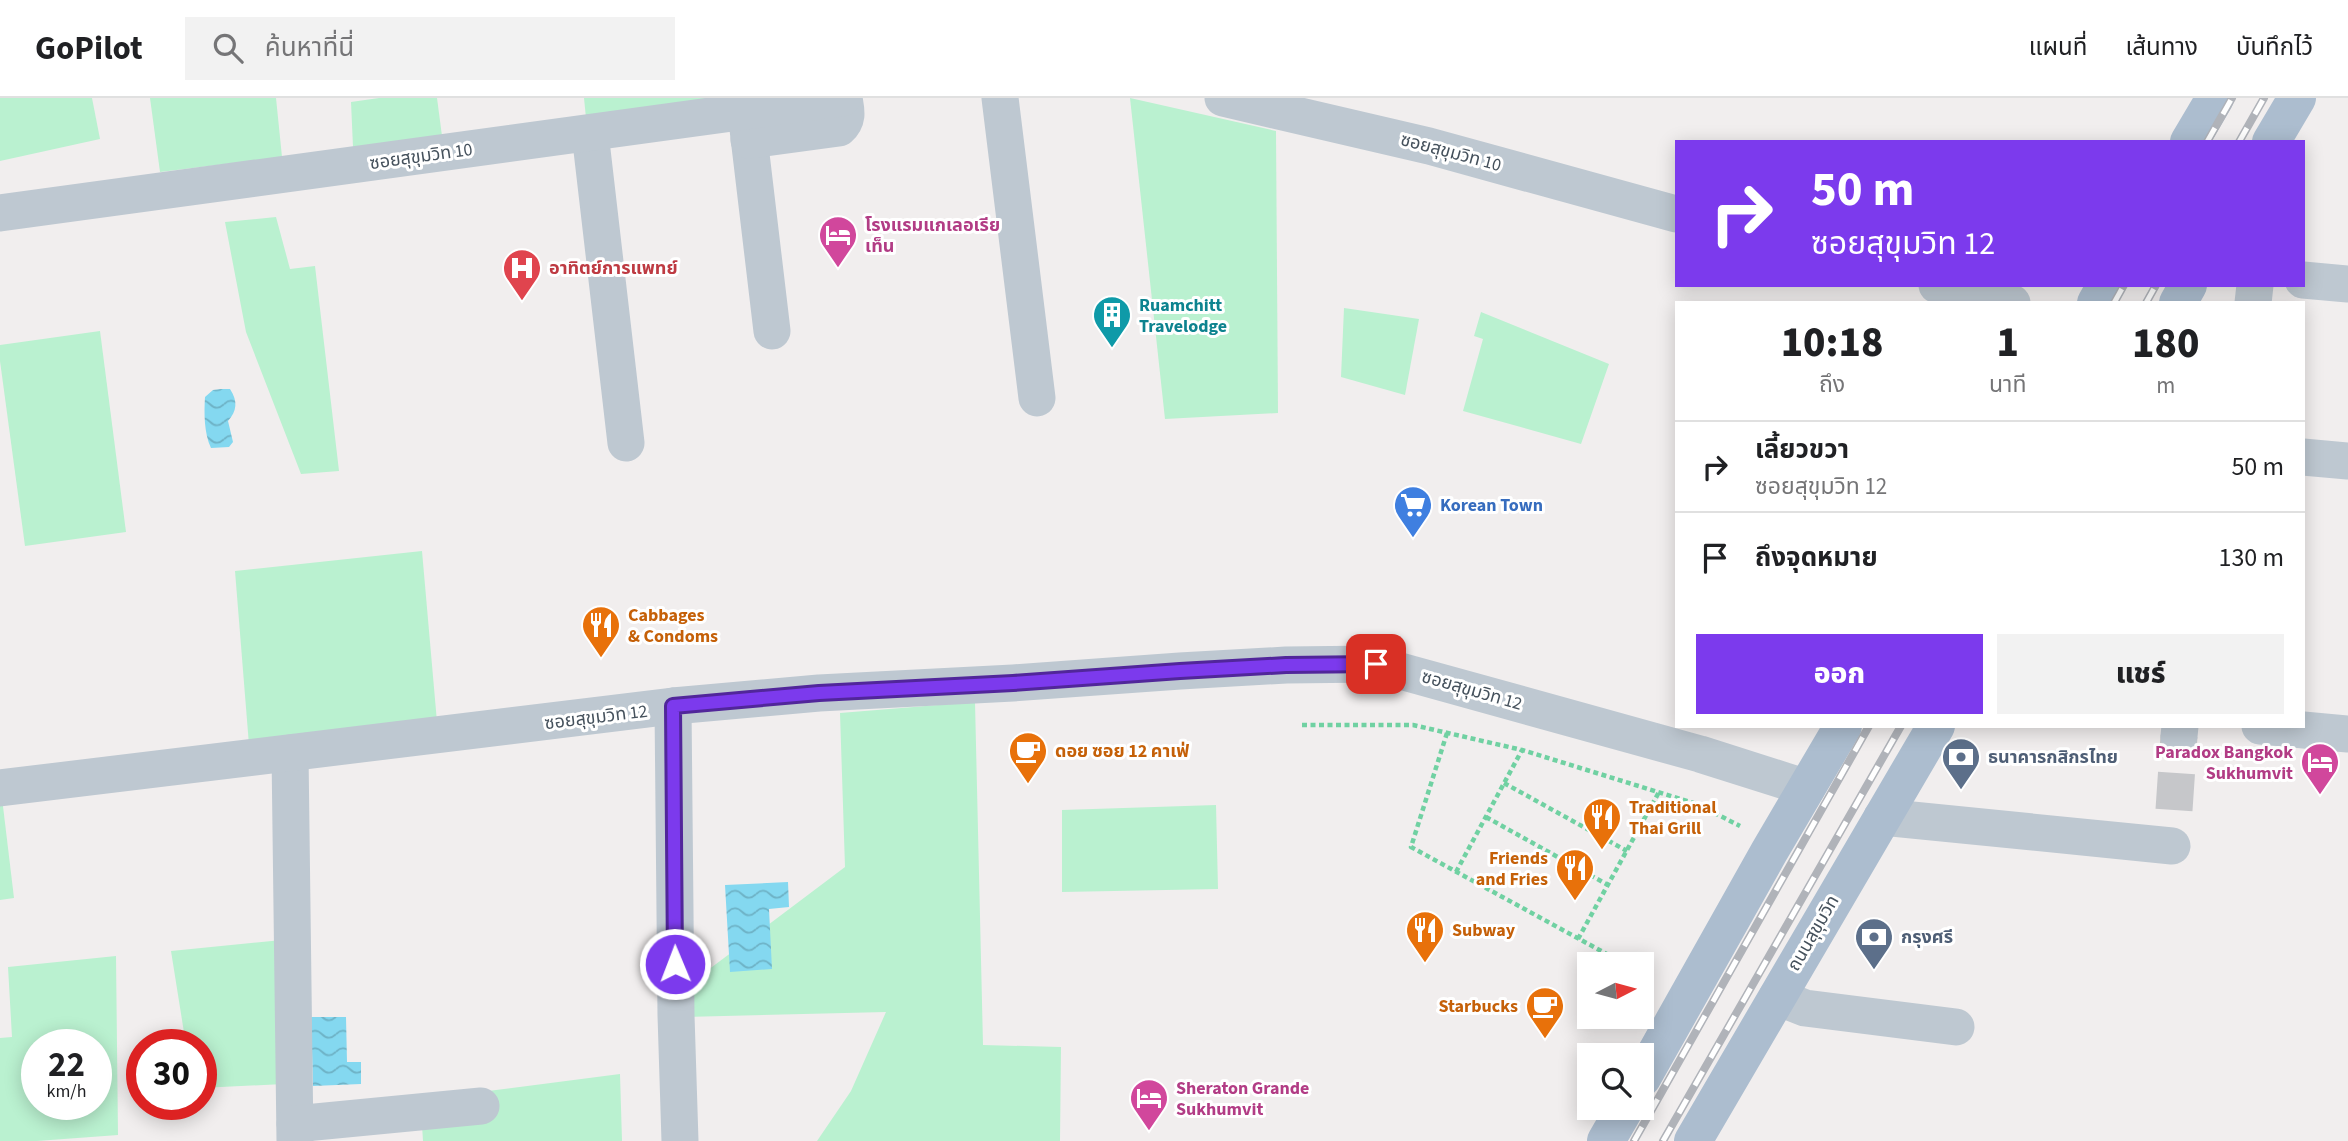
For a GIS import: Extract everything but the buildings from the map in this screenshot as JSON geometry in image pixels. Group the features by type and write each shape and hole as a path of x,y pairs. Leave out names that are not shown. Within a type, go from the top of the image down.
{"main road":[{"path":"2190,140 2215,98"},
{"path":"2272,140 2297,98"},
{"path":"1654,1057 1842,728"},
{"name":"ถนนสุขุมวิท","path":"1693,1141 1935,728"},
{"path":"1606,1141 1618,1120"}],"street":[{"name":"ซอยสุขุมวิท 10","path":"0,213 590,133 748,126 843,98"},
{"path":"1000,98 1037,398"},
{"name":"ซอยสุขุมวิท 10","path":"1223,98 1429,146 1675,214"},
{"path":"748,126 772,331"},
{"path":"590,133 626,443"},
{"path":"2305,280 2348,285"},
{"path":"1945,287 2004,301"},
{"path":"2305,457 2348,461"},
{"name":"ซอยสุขุมวิท 12","path":"0,788 673,706 819,693 1180,671 1286,665 1376,664 1686,751 1807,788"},
{"path":"673,706 680,1141"},
{"path":"2282,728 2348,734"},
{"path":"290,753 295,1132 481,1106"},
{"path":"1882,817 2172,846"},
{"path":"1777,997 1805,1008 1956,1027"}],"path":[{"path":"1302,725 1413,725 1522,750 1698,804 1749,831"},
{"path":"1447,733 1411,847 1602,952"},
{"path":"1456,872 1522,750"},
{"path":"1504,783 1627,850"},
{"path":"1578,939 1659,792"},
{"path":"1486,817 1608,885"}],"green space":[{"path":"0,98 92,98 100,139 0,161"},
{"path":"150,98 276,98 282,157 160,172"},
{"path":"379,98 437,98 442,136 353,147 351,102"},
{"path":"584,98 706,98 707,102 586,118"},
{"path":"1130,98 1276,131 1278,413 1165,419"},
{"path":"276,217 290,269 315,266 339,471 301,474 246,332 225,222"},
{"path":"1344,308 1419,319 1405,395 1341,377"},
{"path":"1481,312 1609,364 1581,444 1463,411 1483,339 1474,336"},
{"path":"100,331 126,532 25,546 0,345"},
{"path":"422,551 437,722 249,745 235,571"},
{"path":"975,702 983,1045 1061,1047 1060,1141 817,1141 851,1091 886,1012 684,1017 684,988 845,867 840,713"},
{"path":"0,798 14,898 0,900"},
{"path":"1216,805 1218,889 1062,892 1062,810"},
{"path":"282,940 284,1084 217,1087 217,1029 183,1029 171,951"},
{"path":"116,956 118,1135 0,1141 0,1038 12,1037 8,967"},
{"path":"620,1074 622,1141 423,1141 422,1125 480,1092"}],"water":[{"path":"230,389 235,402 235,410 228,421 233,442 229,447 211,448 206,429 205,397 213,390"},
{"path":"788,882 789,907 769,909 772,969 730,972 725,885"},
{"path":"311,1017 346,1017 347,1062 361,1062 361,1084 313,1086"}],"tunnel":[{"path":"2174,810 2179,736"}],"railway":[{"path":"2208,140 2232,98"},
{"path":"2240,140 2264,98"},
{"path":"2115,301 2123,287"},
{"path":"2147,301 2155,287"},
{"path":"1634,1141 1868,728"},
{"path":"1663,1141 1900,728"}],"place":[{"name":"โรงแรมแกเลอเรีย เท็น","path":"838,269"},
{"name":"อาทิตย์การแพทย์","path":"522,302"},
{"name":"Ruamchitt Travelodge","path":"1112,349"},
{"name":"Korean Town","path":"1413,539"},
{"name":"Cabbages & Condoms","path":"601,659"},
{"name":"ดอย ซอย 12 คาเฟ่","path":"1028,785"},
{"name":"ธนาคารกสิกรไทย","path":"1961,791"},
{"name":"Paradox Bangkok Sukhumvit","path":"2320,796"},
{"name":"Traditional Thai Grill","path":"1602,851"},
{"name":"Friends and Fries","path":"1575,902"},
{"name":"Subway","path":"1425,964"},
{"name":"กรุงศรี","path":"1874,971"},
{"name":"Starbucks","path":"1545,1040"},
{"name":"Sheraton Grande Sukhumvit","path":"1149,1132"}],"route":[{"path":"675,964 673,706 819,693 1180,671 1286,665 1376,664"}]}
